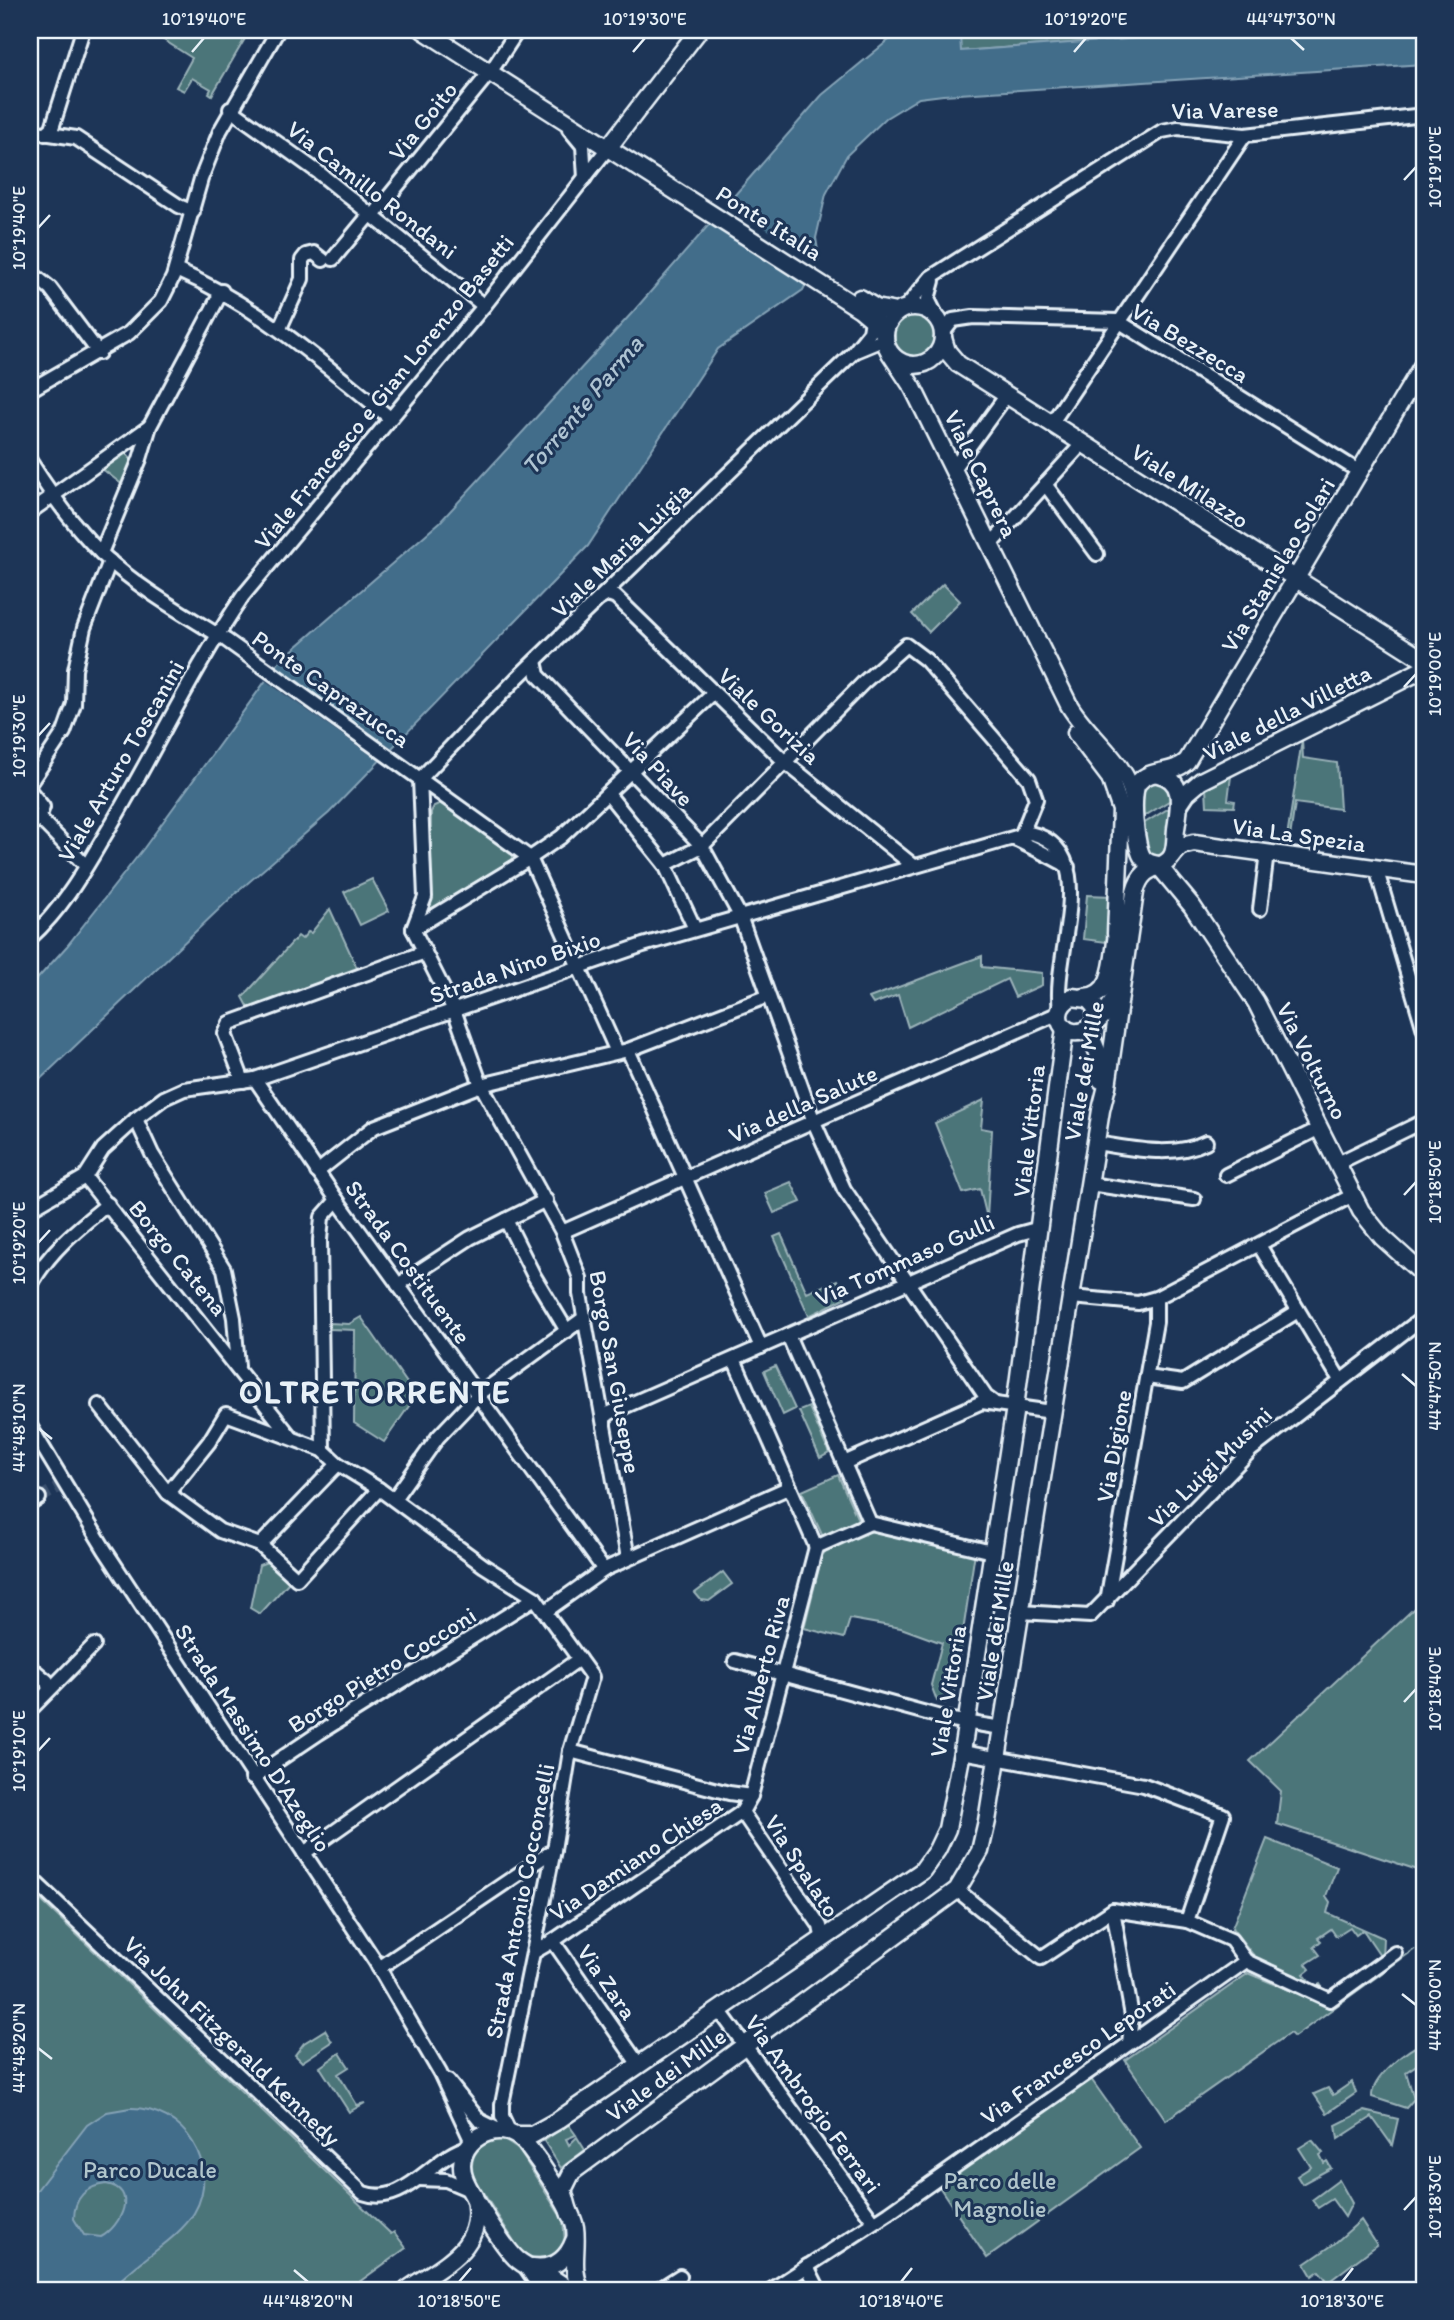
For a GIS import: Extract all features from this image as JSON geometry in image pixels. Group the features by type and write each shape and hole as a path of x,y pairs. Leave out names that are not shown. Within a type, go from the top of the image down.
{"main road":[{"path":"423,30 492,68 515,88 617,148"},
{"path":"440,30 492,68 617,148"},
{"path":"617,148 699,30"},
{"name":"Ponte Italia","path":"617,148 872,311 887,343"},
{"path":"926,309 942,330 935,356 919,365 904,363 887,343 887,323 901,310 926,309"},
{"name":"Ponte Italia","path":"872,311 901,310"},
{"name":"Viale Milazzo","path":"942,330 947,352 958,364 1295,581 1424,660"},
{"name":"Viale Caprera","path":"887,343 906,375 1076,717 1129,781 1127,803"},
{"name":"Via Stanislao Solari","path":"1127,803 1141,780 1176,769 1187,761 1424,363"},
{"name":"Viale Caprera","path":"1026,619 1035,649 1073,726 1127,803"},
{"name":"Viale della Villetta","path":"1179,807 1185,795 1201,781 1424,669"},
{"path":"1158,774 1175,783 1179,793 1179,807 1165,860"},
{"path":"1121,983 1114,1001 1092,1028 1077,1034 1065,1028 1060,1011 1068,999 1097,994 1106,986 1137,830 1127,803"},
{"path":"1116,934 1127,803"},
{"name":"Via Volturno","path":"1137,830 1142,855 1147,862 1165,860 1174,885 1192,905 1256,1002 1361,1211 1382,1237 1424,1275"},
{"name":"Via La Spezia","path":"1165,860 1181,846 1190,843 1424,875"},
{"name":"Viale dei Mille","path":"570,2215 563,2190 572,2172 957,1890 980,1852 1111,1062 1135,896 1143,875 1165,860"},
{"path":"1135,896 1142,887 1157,880 1174,885"},
{"path":"1082,997 1096,1008 1092,1028 1102,1069 1101,1110"},
{"name":"Viale Vittoria","path":"468,2147 486,2132 532,2135 548,2127 922,1871 937,1850 947,1829 967,1722 1015,1407 1065,1028"},
{"path":"510,2133 525,2143 570,2215 575,2232 574,2264 581,2290"},
{"path":"407,2290 471,2242 475,2228 476,2203 463,2169 468,2147"},
{"path":"472,2190 523,2263 553,2277 568,2290"},
{"path":"523,2263 544,2267 560,2261 571,2249 575,2232"}],"street":[{"path":"45,134 52,128 83,30"},
{"path":"30,390 99,353 148,318 165,296 176,270 205,167 230,110 278,30"},
{"name":"Via Goito","path":"280,328 302,279 302,260 306,254 314,253 328,260 366,219 373,216 492,68 518,30"},
{"path":"515,88 578,136 585,151 585,178"},
{"name":"Via Camillo Rondani","path":"230,110 290,150 484,306"},
{"name":"Via Varese","path":"901,310 927,281 1162,131 1178,128 1245,135 1424,115"},
{"path":"30,131 76,138 178,206 193,212"},
{"path":"1051,424 1245,135"},
{"name":"Viale Francesco e Gian Lorenzo Basetti","path":"223,638 243,596 484,306 585,178 617,148"},
{"path":"176,270 222,291 280,328 390,418"},
{"path":"30,272 50,288 99,353"},
{"path":"940,273 928,295 942,330"},
{"path":"30,783 64,732 71,713 75,670 85,628 150,426 222,291"},
{"name":"Viale Maria Luigia","path":"420,779 536,661 853,353 870,332 872,311"},
{"name":"Via Bezzecca","path":"942,330 953,320 973,317 1118,321 1360,472"},
{"name":"Viale Maria Luigia","path":"853,353 887,343"},
{"path":"953,469 1006,396"},
{"path":"30,512 150,426"},
{"path":"990,545 1082,444"},
{"name":"Ponte Caprazucca","path":"30,461 53,497 106,557 174,609 223,638 530,858"},
{"path":"1045,484 1097,554"},
{"name":"Viale Gorizia","path":"601,598 608,594 618,599 712,694 785,762 914,866"},
{"name":"Viale Arturo Toscanini","path":"30,938 64,902 223,638"},
{"path":"665,864 702,846 897,650 906,645 917,650 1029,779 1036,799 1015,837 1036,852 1068,867 1059,983 1060,1011"},
{"name":"Via Piave","path":"536,661 538,675 702,846 740,916 814,1122 844,1189 986,1398 993,1402"},
{"path":"413,929 530,858 561,836 712,694"},
{"path":"413,929 425,897 420,779"},
{"path":"30,791 43,807 34,822 86,866"},
{"path":"608,794 665,864 695,929"},
{"name":"Strada Nino Bixio","path":"30,1209 85,1177 103,1149 136,1119 164,1098 184,1089 249,1080 695,929 1030,833 1051,841 1064,853 1068,867"},
{"path":"1260,909 1267,853"},
{"path":"530,858 578,968 687,1179 761,1347"},
{"path":"1376,868 1424,1030"},
{"name":"Borgo San Giuseppe","path":"413,929 454,1010 481,1085 546,1200 580,1278 584,1318 628,1558"},
{"name":"Strada Costituente","path":"425,952 230,1023 225,1034 249,1080 604,1570"},
{"path":"1062,969 1067,986 1082,997"},
{"path":"317,1172 374,1127 481,1085 623,1051 768,996"},
{"name":"Via della Salute","path":"562,1232 687,1179 1060,1011"},
{"path":"136,1119 152,1154 224,1269 234,1318 238,1367"},
{"path":"1338,1163 1424,1121"},
{"path":"1226,1175 1320,1128"},
{"path":"1096,1143 1155,1151 1187,1150 1206,1142"},
{"name":"Borgo Catena","path":"85,1177 293,1439"},
{"path":"1089,1184 1194,1199"},
{"path":"1070,1297 1138,1303 1156,1298 1353,1195"},
{"path":"323,1450 320,1240 322,1217 337,1200"},
{"path":"398,1285 470,1238 546,1200"},
{"path":"30,1287 39,1268 80,1226 108,1204"},
{"path":"506,1220 534,1276 567,1331"},
{"name":"Via Tommaso Gulli","path":"734,1359 1017,1234 1040,1228"},
{"path":"1259,1245 1340,1380"},
{"name":"Via Digione","path":"1107,1601 1156,1322 1156,1298"},
{"path":"1147,1377 1183,1382 1298,1311"},
{"name":"Via Luigi Musini","path":"1020,1612 1081,1618 1090,1616 1251,1450 1424,1317"},
{"path":"394,1499 438,1437 478,1395 584,1318"},
{"path":"788,1335 870,1523"},
{"path":"604,1426 604,1418 610,1413 734,1359 816,1547 870,1523 992,1552"},
{"path":"844,1463 982,1402 1052,1412"},
{"path":"99,1405 168,1493 220,1531 260,1545 297,1579 379,1489"},
{"path":"168,1493 209,1442 226,1415 323,1450 338,1464 394,1499 485,1566 535,1598 579,1659 304,1853"},
{"name":"Strada Massimo D'Azeglio","path":"30,1426 61,1486 379,1968 440,2073"},
{"path":"260,1545 338,1464"},
{"path":"546,1611 604,1570 790,1487"},
{"name":"Via Alberto Riva","path":"742,1812 751,1796 816,1547"},
{"path":"1115,1558 1125,1568 1138,1568"},
{"name":"Borgo Pietro Cocconi","path":"252,1779 319,1733 535,1598"},
{"path":"30,1710 94,1645"},
{"name":"Strada Antonio Cocconcelli","path":"510,2133 502,2116 502,2104 554,1850 570,1751 592,1677 579,1659"},
{"path":"736,1661 967,1722 1002,1728"},
{"path":"30,1667 47,1681 49,1690"},
{"path":"570,1751 729,1793 751,1796"},
{"path":"962,1752 998,1756 1003,1761 1144,1785 1223,1815 1187,1921"},
{"name":"Via Spalato","path":"742,1812 820,1925 822,1933 818,1942"},
{"name":"Via Damiano Chiesa","path":"553,1941 742,1812"},
{"path":"379,1968 554,1850"},
{"name":"Via John Fitzgerald Kennedy","path":"30,1877 359,2190 374,2196 384,2196 419,2179 448,2155 468,2147"},
{"path":"957,1890 1041,1958 1113,1910 1187,1921 1231,1940 1246,1961 1330,2000 1395,1953"},
{"path":"1113,1910 1132,2016 1129,2042"},
{"name":"Via Zara","path":"534,1952 553,1941 639,2065"},
{"name":"Via Francesco Leporati","path":"771,2290 874,2222 1246,1961"},
{"name":"Via Ambrogio Ferrari","path":"719,2010 874,2222"},
{"path":"440,2073 479,2120 510,2133"},
{"path":"440,2073 468,2147"},
{"path":"419,2179 446,2180 472,2190"},
{"path":"523,2263 541,2290"},
{"path":"807,2266 819,2290"},
{"path":"658,2290 680,2276"}],"green space":[{"path":"148,30 250,30 212,95 209,93 211,89 192,78 184,91 176,87 192,58"},
{"path":"965,30 1252,30 960,51 960,35"},
{"path":"914,316 928,322 934,336 928,350 914,356 900,350 894,336 900,322"},
{"path":"124,451 134,463 124,486 101,468"},
{"path":"943,584 960,601 929,632 912,614"},
{"path":"1302,740 1303,758 1337,763 1340,809 1295,803 1289,844 1286,844"},
{"path":"1231,776 1228,800 1235,801 1234,807 1207,806 1206,788"},
{"path":"1154,780 1168,785 1172,799 1143,817 1140,797 1146,784"},
{"path":"441,803 514,855 512,860 430,909 431,812 434,806"},
{"path":"1171,807 1166,853 1159,858 1151,856 1147,849 1143,824"},
{"path":"372,879 389,911 360,925 344,892"},
{"path":"1087,895 1112,896 1106,942 1083,939"},
{"path":"330,909 358,970 250,1010 243,997 298,936 302,939 308,932 311,933"},
{"path":"982,956 982,967 1042,973 1042,985 1015,997 1007,979 908,1027 898,995 873,1004 869,998"},
{"path":"984,1100 981,1128 992,1130 987,1218 980,1189 963,1193 935,1123"},
{"path":"791,1182 801,1202 774,1213 765,1193"},
{"path":"781,1234 807,1293 837,1280 845,1298 809,1316 774,1237"},
{"path":"361,1317 416,1396 384,1442 354,1423 355,1330 330,1329 330,1323 349,1324"},
{"path":"775,1366 795,1409 783,1415 764,1371"},
{"path":"809,1407 829,1453 820,1458 799,1411"},
{"path":"838,1475 859,1522 823,1537 802,1491"},
{"path":"875,1529 975,1552 953,1698 945,1703 937,1701 931,1685 942,1643 901,1628 850,1619 844,1638 804,1628 822,1556 827,1549"},
{"path":"267,1562 289,1582 260,1614 250,1608 259,1565"},
{"path":"723,1572 732,1584 709,1601 701,1600 695,1593"},
{"path":"1424,1599 1424,1750 1415,1774 1424,1779 1424,1872 1277,1824 1281,1791 1250,1761"},
{"path":"1267,1839 1337,1867 1326,1896 1330,1902 1327,1913 1383,1938 1382,1958 1363,1930 1356,1935 1350,1927 1336,1936 1331,1929 1318,1938 1321,1941 1314,1947 1320,1955 1306,1964 1310,1969 1304,1974 1314,1987 1320,1984 1328,1996 1300,1983 1301,1979 1259,1962 1232,1928"},
{"name":"Parco Ducale","path":"30,1890 391,2234 394,2232 406,2248 348,2290 30,2290"},
{"path":"1415,1949 1294,2037 1290,2033 1166,2120 1125,2060 1247,1974 1245,1972 1332,2008"},
{"path":"325,2030 332,2042 302,2062 295,2055 304,2043"},
{"path":"1424,2043 1424,2060 1406,2072 1414,2099 1406,2108 1372,2097 1373,2089 1384,2073 1401,2057"},
{"path":"340,2053 349,2067 338,2074 357,2105 365,2103 349,2112 320,2067"},
{"name":"Parco delle Magnolie","path":"1091,2079 1140,2148 987,2258 938,2185"},
{"path":"1352,2082 1356,2093 1327,2113 1314,2094 1328,2088 1333,2095"},
{"path":"1364,2111 1398,2119 1392,2145 1372,2117 1338,2139 1336,2125"},
{"path":"568,2124 576,2135 566,2139 569,2145 577,2137 585,2150 561,2168 544,2141"},
{"path":"495,2140 504,2140 519,2150 563,2220 565,2242 553,2256 533,2258 521,2252 475,2180 472,2166 474,2155 482,2146"},
{"path":"1312,2140 1323,2153 1320,2155 1324,2163 1327,2161 1331,2168 1302,2184 1297,2176 1311,2167 1299,2148"},
{"path":"1339,2180 1352,2203 1345,2217 1332,2199 1318,2208 1312,2200"},
{"path":"1361,2220 1377,2245 1323,2286 1325,2290 1321,2290 1319,2286 1326,2279 1319,2271 1312,2276 1305,2264 1334,2244"}],"water":[{"name":"Torrente Parma","path":"901,30 965,30 960,35 961,51 1252,30 1424,30 1424,64 943,95 919,98 886,118 847,155 826,194 816,238 819,258 803,290 718,349 588,546 329,813 235,894 30,1089 30,987 67,946 144,848 280,661 440,522 632,313 822,95"},
{"path":"130,2108 149,2110 167,2117 181,2128 193,2142 200,2158 202,2195 194,2213 183,2227 109,2288 80,2292 30,2290 30,2199 87,2125 107,2112","holes":["99,2185 116,2187 124,2200 115,2225 101,2237 84,2235 74,2219 76,2205 82,2194"]}],"pier":[{"path":"724,202 820,263 809,286 707,221"},
{"path":"274,664 395,750 382,763 263,679"}],"tunnel":[{"path":"39,1498 57,1488"}],"district":[{"name":"OLTRETORRENTE","path":"375,1392"}]}
